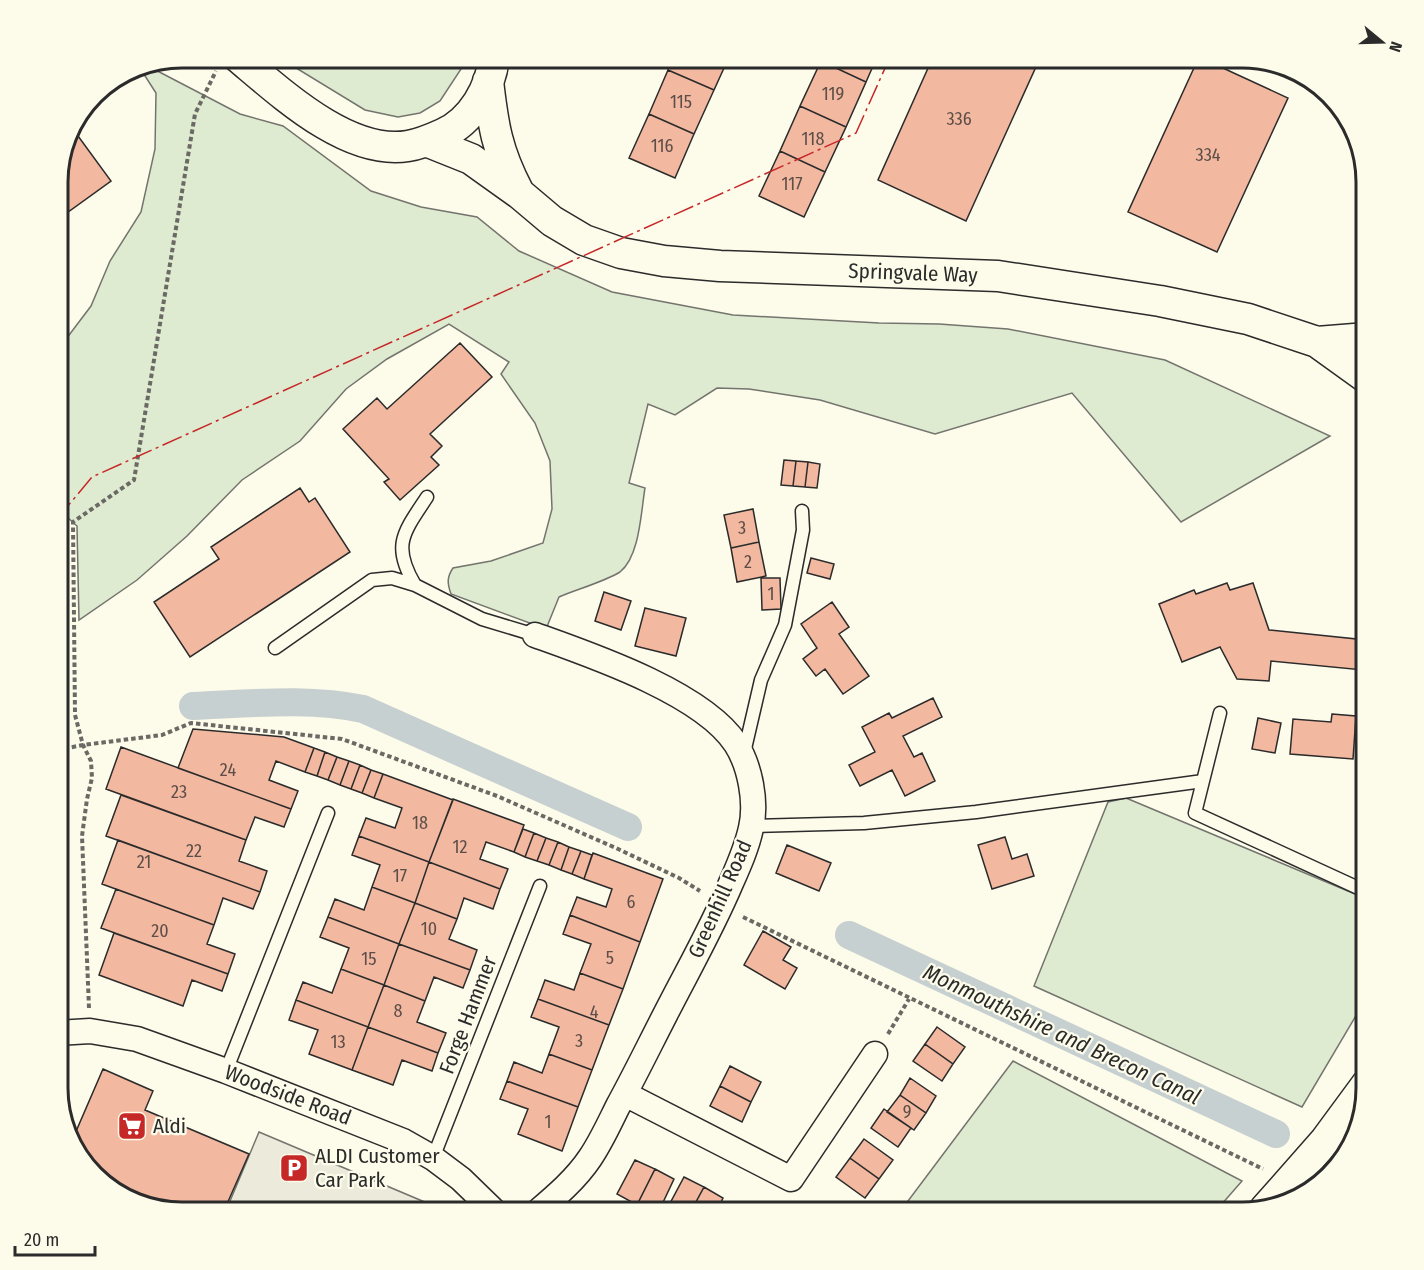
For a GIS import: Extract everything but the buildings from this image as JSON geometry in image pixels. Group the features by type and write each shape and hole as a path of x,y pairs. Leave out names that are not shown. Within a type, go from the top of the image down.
{"street":[{"path":"238,68 350,138 382,146 407,146 426,141 456,128 477,107 491,69"},
{"name":"Springvale Way","path":"491,69 493,127 506,168 520,194"},
{"name":"Springvale Way","path":"426,141 471,159 520,194 552,221 584,240 621,253 664,261 720,266 966,275 1051,283 1160,301 1248,319 1317,342 1356,370"},
{"name":"Springvale Way","path":"1317,342 1356,339"},
{"name":"Greenhill Road","path":"535,635 602,659 693,705 727,733 736,744 750,780 752,804 752,826 744,853 722,905 597,1147 577,1176 548,1202"},
{"name":"Woodside Road","path":"68,1032 90,1031 136,1039 226,1071 403,1140 433,1158 461,1179 485,1202"},
{"path":"625,1094 791,1179 875,1054"},
{"path":"1275,1198 1325,1141 1356,1099"}],"lane":[{"path":"415,585 403,563 403,543 410,523 427,497"},
{"path":"743,758 761,680 786,625 803,530 802,511"},
{"path":"275,648 372,580 392,578 415,585 482,619 535,635"},
{"path":"1220,713 1195,813 1356,887"},
{"path":"752,826 864,823 965,813 1203,781"},
{"path":"226,1071 328,813"},
{"name":"Forge Hammer","path":"433,1158 540,886"}],"path":[{"path":"90,1031 82,836 92,778 91,761 83,745 75,715 73,522 134,480 195,114 224,68"},
{"path":"875,1054 909,999"}],"green space":[{"path":"296,68 462,68 440,101 420,113 398,117 365,110"},
{"path":"156,70 240,114 283,126 371,191 421,207 477,217 519,251 612,292 733,315 1008,329 1165,360 1330,436 1181,522 1072,393 935,434 820,400 749,389 717,388 675,415 648,404 629,483 645,488 636,544 632,555 620,572 559,597 546,629 451,594 448,583 453,568 491,561 543,543 552,509 550,461 535,423 501,374 509,362 449,324 387,359 346,389 300,441 242,480 187,536 137,580 79,620 77,526 68,518 68,336 91,306 110,261 141,212 155,149 156,93 144,74"},
{"path":"1126,798 1356,894 1356,1016 1302,1107 1034,986 1108,802"},
{"path":"1013,1061 1242,1181 1224,1202 907,1202"}],"shaded area":[{"name":"ALDI Customer Car Park","path":"259,1132 425,1202 230,1202"}],"waterway":[{"name":"Monmouthshire and Brecon Canal","path":"193,706 299,702 363,709 628,827"},
{"name":"Monmouthshire and Brecon Canal","path":"849,935 1276,1134"}],"power":[{"path":"68,506 92,477 856,133 885,68"}],"place":[{"name":"Aldi","path":"132,1126"},
{"name":"ALDI Customer Car Park","path":"294,1168"}]}
